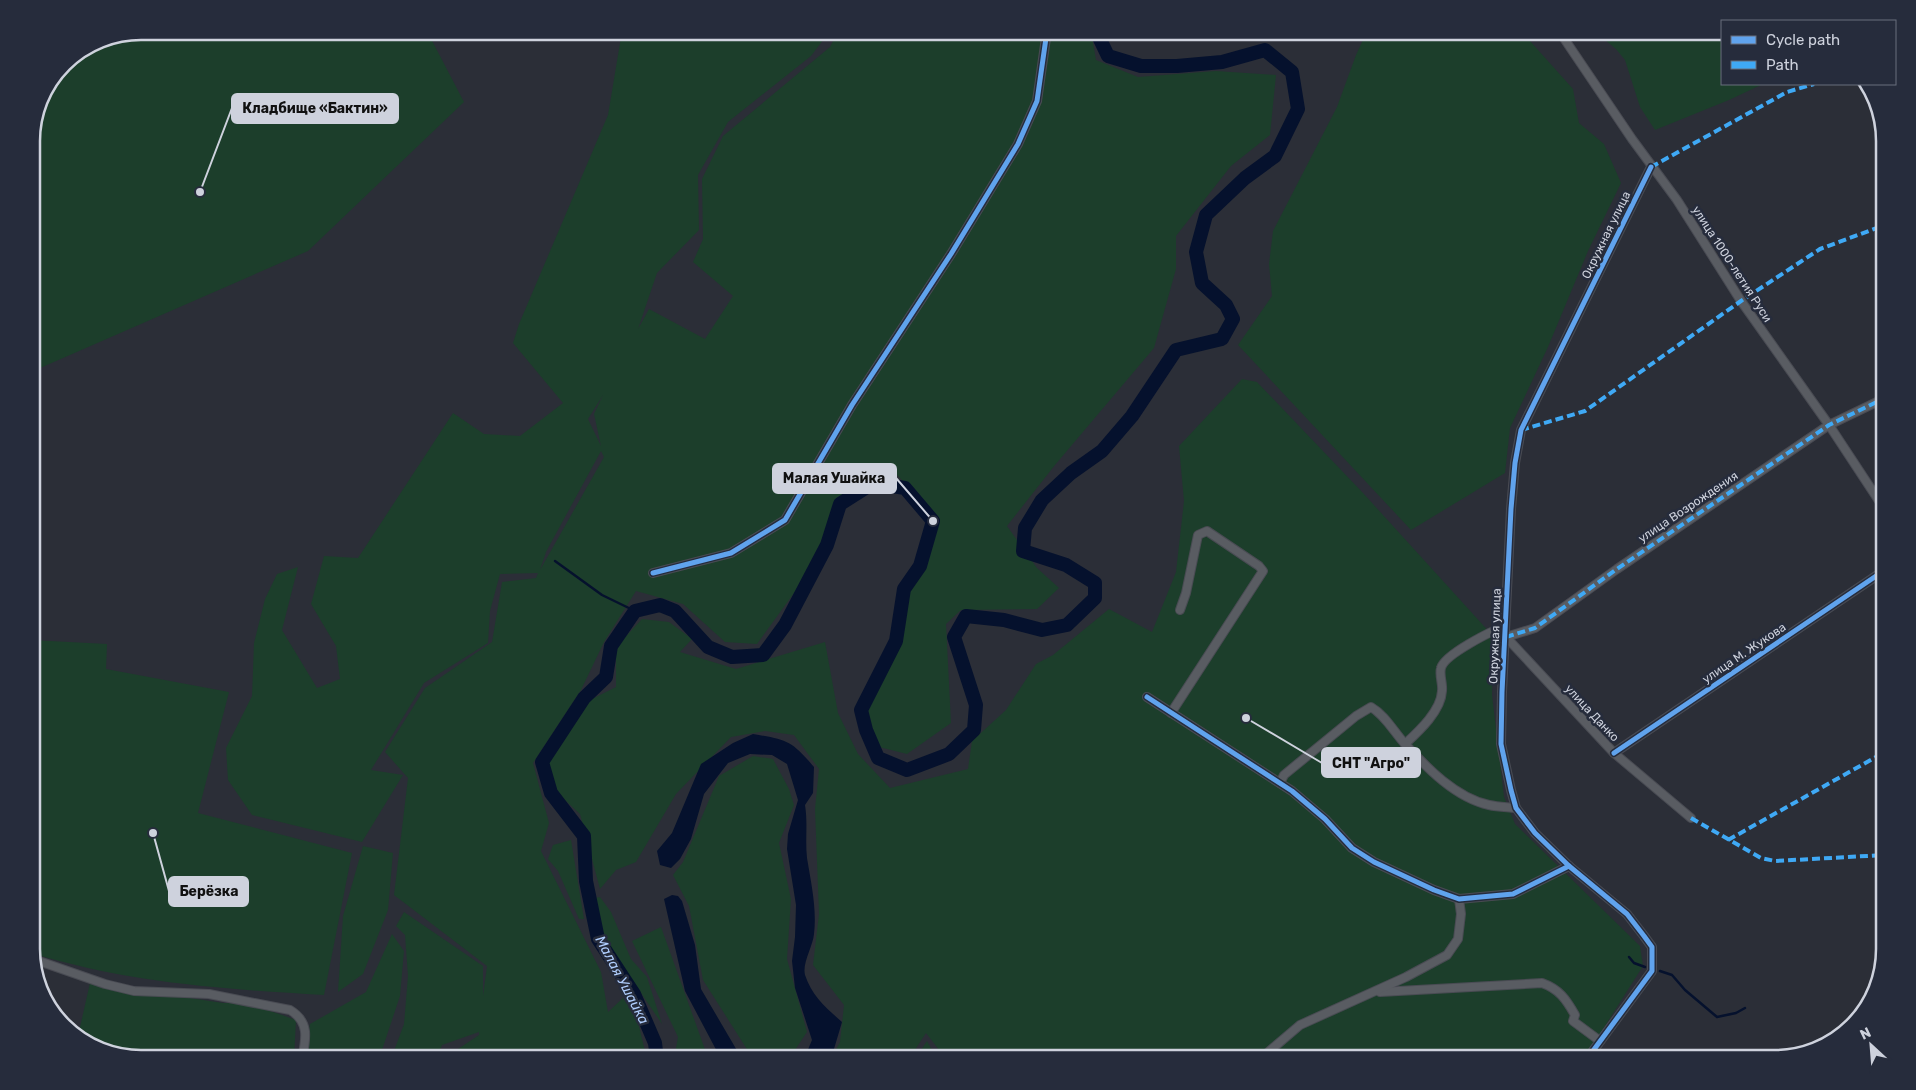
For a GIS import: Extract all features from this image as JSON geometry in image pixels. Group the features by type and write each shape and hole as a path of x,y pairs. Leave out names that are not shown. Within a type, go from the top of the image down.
{"street":[{"path":"652,573 731,553 785,520 852,405 951,254 1018,144 1037,101 1046,40"},
{"name":"улица 1000-летия Руси","path":"1565,40 1651,166 1677,200 1740,302 1829,425 1876,496"},
{"name":"Окружная улица","path":"1594,1050 1652,971 1654,955 1652,946 1627,914 1569,866 1535,833 1516,808 1501,744 1510,509 1521,430 1651,166"},
{"name":"улица Возрождения","path":"1506,637 1535,628 1617,569 1829,425 1876,402"},
{"path":"1171,713 1263,571 1259,566 1207,531 1202,532 1198,535 1186,593 1180,610"},
{"name":"улица М. Жукова","path":"1614,753 1876,576"},
{"path":"1405,744 1435,711 1442,693 1440,669 1442,664 1495,629 1505,627"},
{"name":"улица Данко","path":"1506,637 1614,753 1681,812 1691,818"},
{"path":"1147,697 1280,783 1310,805 1352,848 1383,866 1434,890 1459,899 1513,894 1569,866"},
{"path":"1280,783 1284,775 1366,708 1371,707 1377,711 1405,744 1430,769 1459,793 1489,805 1516,808"},
{"path":"1271,1050 1300,1025 1406,977 1446,955 1458,939 1461,914 1459,899"},
{"path":"41,962 105,984 134,991 209,994 290,1010 300,1016 303,1023 305,1039 303,1050"},
{"path":"1370,993 1542,983 1555,988 1567,1000 1575,1015 1573,1021 1600,1041"}],"green space":[{"path":"134,40 432,40 464,102 308,251 40,368 40,134 43,115 50,96 74,65 96,50 109,45"},
{"path":"620,40 823,40 811,56 728,122 698,175 699,230 657,273 638,329 649,309 705,339 733,296 693,262 703,239 702,179 723,136 830,47 834,40 1093,40 1096,60 1138,77 1216,71 1276,75 1270,135 1231,166 1176,236 1176,269 1154,348 1055,465 1007,526 1037,568 1059,588 1037,609 961,610 946,624 951,723 907,754 879,747 866,713 883,671 904,595 939,521 889,466 865,471 802,582 757,644 725,642 683,604 636,591 604,642 581,690 533,763 549,823 541,851 601,972 608,1012 623,998 637,1018 645,1050 456,1050 479,1035 479,1032 442,1045 440,1050 394,1050 404,1024 408,976 405,935 396,926 404,912 483,966 483,996 487,966 394,895 408,778 385,752 425,688 492,642 502,582 536,578 538,573 500,574 490,611 488,643 424,683 371,770 403,775 362,842 252,815 228,780 226,748 252,696 254,643 265,599 277,574 298,567 282,630 317,688 340,679 336,646 311,604 324,556 358,558 453,413 484,434 520,436 563,403 513,343 519,324 608,115","holes":["603,395 594,414 601,446 588,419","601,451 604,457 540,570 546,552"]},
{"path":"1363,40 1529,40 1573,89 1579,123 1604,144 1621,183 1588,251 1548,347 1510,428 1505,473 1411,530 1238,345 1272,296 1269,264 1273,231 1337,107"},
{"path":"1605,40 1721,40 1721,85 1761,85 1655,130 1640,107 1625,60"},
{"path":"1242,379 1257,382 1363,493 1493,636 1492,695 1504,797 1515,824 1640,946 1643,966 1590,1050 939,1050 926,1033 915,1050 836,1050 840,1042 844,1005 813,965 819,914 815,809 819,769 794,735 765,731 731,737 676,794 636,862 616,870 600,889 580,814 555,791 548,762 588,701 616,687 616,647 642,619 669,622 692,639 680,652 736,669 825,642 838,713 858,754 890,788 968,769 972,741 1006,710 1036,664 1053,655 1109,609 1152,632 1176,572 1184,501 1179,446"},
{"path":"40,640 107,644 106,669 229,692 198,813 352,853 324,995 176,983 140,978 40,955"},
{"path":"753,756 773,759 789,789 794,805 779,843 791,899 787,959 807,1032 795,1050 747,1050 703,980 689,906 673,875 683,862 719,776"},
{"path":"571,840 584,919 579,919 558,871 548,859 553,845"},
{"path":"363,846 393,853 388,910 363,974 338,992 343,916"},
{"path":"600,897 611,912 631,959 647,977 662,1024 603,937 595,898"},
{"path":"661,927 705,1050 676,1050 678,1037 632,941"},
{"path":"392,934 404,951 400,996 382,1050 306,1050 310,1024 366,992"},
{"path":"90,983 223,1003 242,1004 296,1020 294,1050 128,1049 102,1042 80,1029"},
{"path":"927,1041 932,1050 921,1050"}],"water":[{"path":"753,734 781,740 794,746 814,767 813,793 805,805 807,858 815,924 813,939 804,970 811,989 825,1007 842,1022 834,1050 808,1050 812,1040 795,988 792,961 796,905 787,849 788,834 798,800 787,764 772,755 750,754 728,763 704,794 691,839 680,859 671,868 660,865 657,851 672,833 701,764 733,743"},
{"path":"672,895 678,896 682,901 695,945 701,989 737,1050 716,1050 685,991 664,899"}],"waterway":[{"name":"Малая Ушайка","path":"656,1050 655,1043 634,994 598,939 586,881 584,836 551,793 542,762 584,698 606,677 611,646 635,611 660,605 675,611 708,647 732,657 763,655 785,625 827,545 840,504 873,483 905,488 933,521 920,566 904,589 896,641 861,710 866,730 878,758 907,770 949,754 974,730 976,705 954,637 966,616 1004,620 1042,630 1067,625 1095,598 1095,583 1066,565 1023,551 1025,528 1042,500 1071,473 1102,451 1132,416 1176,350 1222,339 1233,319 1226,305 1202,283 1196,252 1206,215 1245,178 1275,156 1298,109 1292,72 1265,50 1222,62 1177,66 1141,66 1108,56 1100,40"},
{"path":"555,561 602,595 635,611"},
{"path":"1629,957 1634,963 1645,967"},
{"path":"1660,971 1672,975 1685,990 1717,1017 1736,1013 1745,1008"}],"marked path":[{"path":"1651,167 1787,92 1811,85"},
{"path":"1521,430 1585,411 1741,301 1820,249 1876,228"},
{"path":"1506,637 1535,628 1617,569 1829,425 1876,402"},
{"path":"1728,840 1876,757"},
{"path":"1691,818 1761,858 1775,861 1876,855"}],"cycle path":[{"path":"653,573 731,553 785,520 852,405 951,254 1018,144 1037,101 1046,40"},
{"path":"1594,1050 1652,971 1652,947 1627,914 1569,866 1535,833 1516,808 1501,744 1511,509 1515,463 1521,430 1651,167"},
{"path":"1614,753 1876,576"},
{"path":"1147,697 1292,791 1325,819 1352,848 1374,862 1434,890 1459,899 1513,894 1569,866"}],"place":[{"name":"Кладбище «Бактин»","path":"200,192"},
{"name":"Малая Ушайка","path":"933,521"},
{"name":"СНТ \"Агро\"","path":"1246,718"},
{"name":"Берёзка","path":"153,833"}]}
